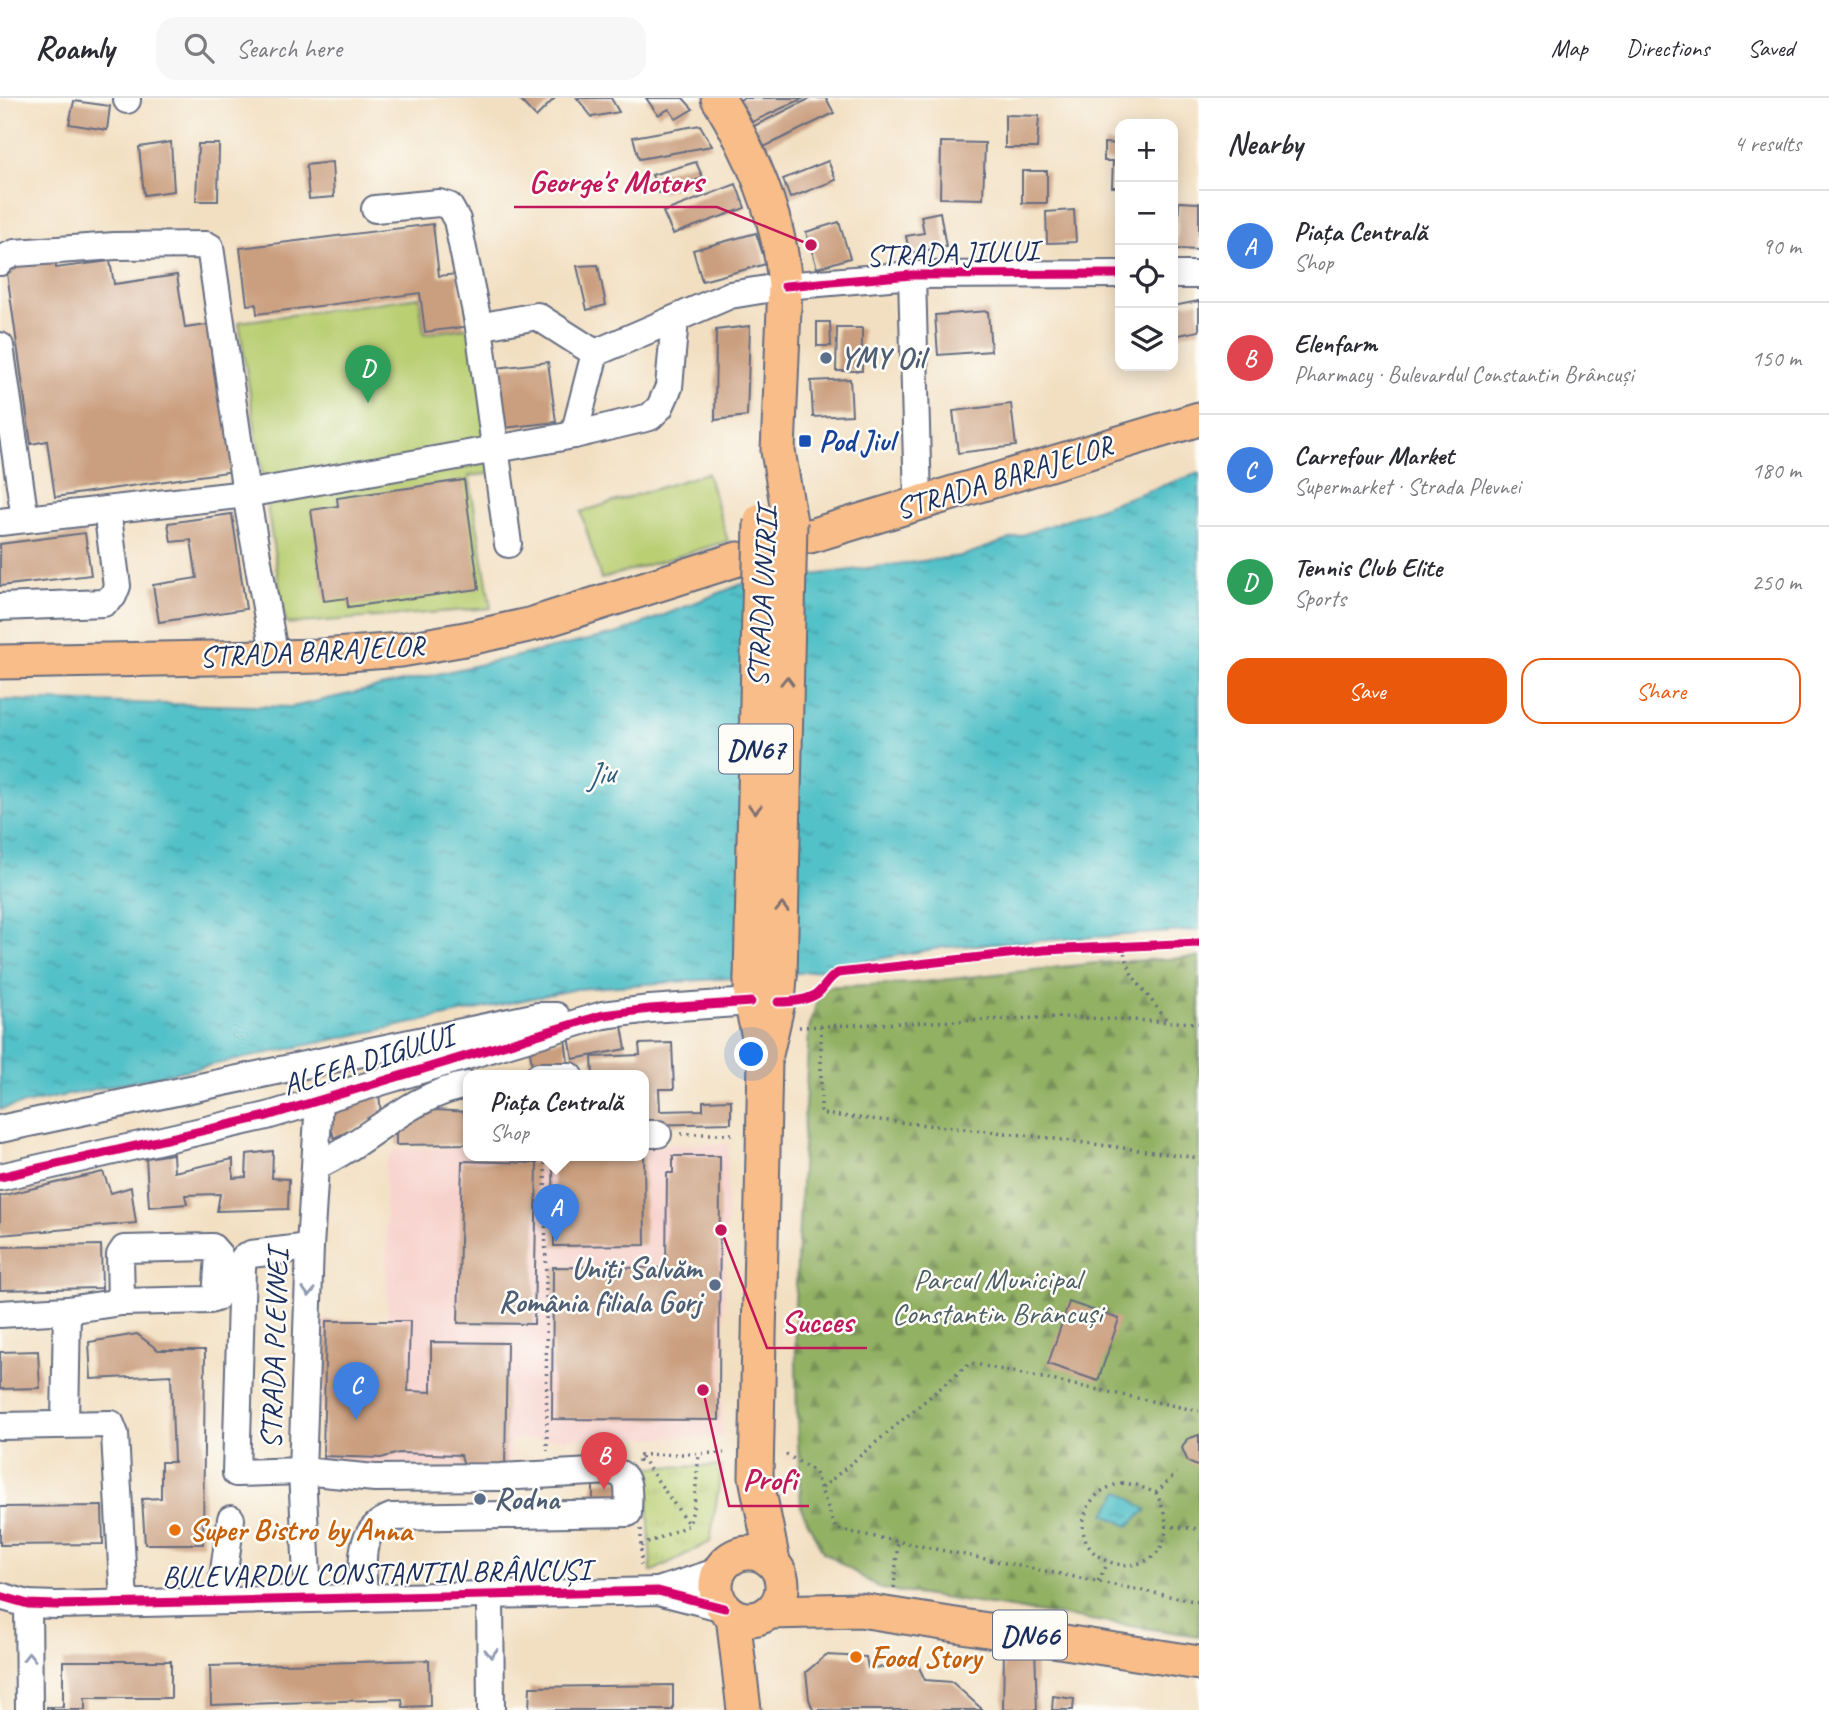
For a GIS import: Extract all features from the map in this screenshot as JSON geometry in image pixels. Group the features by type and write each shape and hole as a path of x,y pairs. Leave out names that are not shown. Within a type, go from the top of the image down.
{"main road":[{"name":"DN67","path":"718,98 757,172 774,219 785,286"},
{"name":"STRADA UNIRII","path":"746,1614 779,1601 783,1588 756,1477 765,1059 778,1002 761,986 787,526 778,451 785,286"},
{"name":"STRADA BARAJELOR","path":"787,526 918,502 1199,419"},
{"name":"STRADA BARAJELOR","path":"0,662 363,654 465,639 546,620 738,559"},
{"name":"STRADA UNIRII","path":"746,1614 717,1597 716,1584 727,1563 756,1477"},
{"path":"727,1563 749,1552 762,1555 777,1568"},
{"name":"BULEVARDUL CONSTANTIN BRÂNCUȘI","path":"777,1568 860,1610"},
{"name":"BULEVARDUL CONSTANTIN BRÂNCUȘI","path":"746,1614 860,1610 1199,1663"},
{"name":"STRADA UNIRII","path":"744,1710 746,1614"},
{"name":"STRADA UNIRII","path":"746,1614 754,1710"}],"street":[{"path":"375,209 439,203 449,206 457,220 479,327 508,544"},
{"path":"0,262 15,253 115,246 210,247 246,494 275,658"},
{"name":"STRADA JIULUI","path":"596,353 730,295 785,286 912,275 1115,275"},
{"path":"912,275 918,502"},
{"path":"1178,275 1199,275"},
{"path":"479,327 537,316 596,353 574,435"},
{"path":"0,346 12,521 246,494 574,435 650,417 660,407 669,387 675,319"},
{"path":"0,607 104,603 113,596 117,586 107,510"},
{"name":"ALEEA DIGULUI","path":"0,1177 319,1101 603,1015 662,1008 761,986"},
{"path":"0,1129 538,1016 603,1015"},
{"path":"316,1166 334,1158 414,1104 450,1088 463,1086"},
{"name":"STRADA PLEVNEI","path":"308,1598 302,1471 310,1247 319,1101"},
{"path":"310,1247 251,1254 244,1258 236,1473 302,1471 375,1478 619,1472 628,1485 628,1513 391,1517 382,1520 368,1534 363,1554 364,1598"},
{"path":"0,1314 67,1310 121,1302"},
{"path":"65,1424 67,1310"},
{"path":"0,1426 111,1424 115,1434 124,1603"},
{"path":"220,1601 231,1519"},
{"name":"BULEVARDUL CONSTANTIN BRÂNCUȘI","path":"658,1591 727,1563"},
{"name":"BULEVARDUL CONSTANTIN BRÂNCUȘI","path":"0,1596 28,1604 658,1591 746,1614"},
{"path":"490,1596 491,1710"},
{"path":"28,1604 29,1710"}],"path":[{"path":"1122,946 1132,975 1168,1022"},
{"path":"796,1027 1062,1017 1199,1023"},
{"path":"821,1026 821,1114 1033,1136 1199,1158"},
{"path":"661,1134 738,1134"},
{"path":"545,1161 548,1475"},
{"path":"822,1488 970,1363 1199,1411"},
{"path":"639,1455 724,1453"},
{"path":"690,1525 699,1454"},
{"path":"786,1454 814,1471 836,1529 1199,1602"},
{"path":"639,1455 640,1468"},
{"path":"639,1455 690,1525"},
{"path":"1156,1493 1176,1472"},
{"path":"1122,1483 1156,1493 1164,1512 1166,1526 1164,1539 1157,1551 1147,1560 1135,1565 1121,1566 1108,1563 1097,1556 1088,1545 1084,1518 1088,1505 1097,1494 1108,1486 1122,1483"},
{"path":"641,1520 641,1565"},
{"path":"641,1546 690,1525"},
{"path":"1166,1526 1199,1529"},
{"path":"894,1594 898,1541"},
{"path":"1098,1581 1108,1563"}],"shaded area":[{"path":"728,1144 722,1437 511,1439 509,1468 321,1463 323,1320 388,1321 385,1165 395,1149 463,1148 463,1161 649,1161 649,1145"}],"green space":[{"path":"419,297 424,334 473,327 496,473 469,476 491,608 288,624 284,617 239,322"},
{"path":"707,473 728,541 601,579 581,512"},
{"name":"Parcul Municipal Constantin Brâncuși","path":"1199,957 1199,1636 881,1589 823,1552 801,1508 795,1302 809,1029 821,987 914,983 1097,963"},
{"path":"722,1466 710,1542 651,1572 647,1467"}],"water":[{"name":"Jiu","path":"1199,473 1199,930 945,947 799,973 576,989 0,1109 0,700 292,707 619,633 742,584 962,556"},
{"path":"1120,1491 1147,1510 1128,1526 1105,1514"}],"building":[{"path":"518,98 555,98 536,117"},
{"path":"577,98 611,98 619,112 592,117"},
{"path":"646,98 683,98 693,109 676,119 669,109 658,115"},
{"path":"804,98 752,122 739,100"},
{"path":"811,98 826,98 834,113 762,148 752,127"},
{"path":"74,101 110,106 107,130 69,124"},
{"path":"1005,115 1039,116 1037,148 1005,148"},
{"path":"700,125 712,146 639,159 633,137"},
{"path":"171,142 174,191 144,195 139,147"},
{"path":"941,142 985,143 983,199 940,198"},
{"path":"1104,143 1115,144 1115,187 1112,187 1113,161 1104,161"},
{"path":"198,144 219,144 218,201 196,201"},
{"path":"828,161 836,180 790,198 783,179"},
{"path":"332,162 334,197 309,199 306,165"},
{"path":"696,162 703,178 659,193 652,175"},
{"path":"1022,171 1047,171 1047,203 1022,203"},
{"path":"736,184 745,208 673,234 663,212"},
{"path":"1179,202 1199,203 1199,250 1178,249"},
{"path":"1074,210 1076,242 1047,243 1046,212"},
{"path":"940,212 946,247 909,253 906,236 924,233 921,216"},
{"path":"839,222 850,258 817,268 806,232"},
{"path":"433,224 439,276 457,274 464,327 425,332 420,293 257,314 256,304 247,305 240,248"},
{"path":"756,233 766,264 702,281 693,250"},
{"path":"55,259 56,268 110,261 114,284 177,275 185,328 221,323 234,471 55,497 47,441 31,444 6,266"},
{"path":"598,265 606,305 587,310 577,266"},
{"path":"1199,301 1199,331 1178,335 1178,305"},
{"path":"988,311 991,351 938,355 935,315"},
{"path":"817,322 830,322 831,346 817,346"},
{"path":"750,326 747,416 715,420 716,330"},
{"path":"837,328 862,328 862,371 836,371"},
{"path":"548,362 556,422 504,428 497,368"},
{"path":"850,379 852,415 813,417 811,381"},
{"path":"1011,404 1016,446 958,453 953,411"},
{"path":"464,480 479,589 348,607 347,598 324,601 311,510 338,506 337,498"},
{"path":"232,514 246,609 159,622 153,585 197,578 191,540 171,542 168,523"},
{"path":"85,533 91,575 0,586 0,544"},
{"path":"622,1026 626,1049 573,1059 569,1036"},
{"path":"565,1039 568,1062 532,1066 529,1044"},
{"path":"672,1043 674,1089 659,1089 660,1111 703,1110 703,1101 731,1100 731,1123 649,1125 649,1070 593,1070 592,1057 640,1055 639,1044"},
{"path":"379,1092 381,1116 334,1138 327,1113"},
{"path":"435,1110 463,1112 463,1144 396,1145 396,1129"},
{"path":"273,1151 272,1178 289,1179 288,1209 217,1211 220,1194 185,1195 187,1204 149,1207 146,1158 173,1154 174,1172 233,1159 233,1178 246,1177 247,1154"},
{"path":"673,1156 720,1156 719,1420 552,1419 553,1267 666,1268 667,1173 673,1173"},
{"path":"462,1161 537,1163 534,1324 458,1323"},
{"path":"553,1161 644,1161 645,1245 554,1246"},
{"path":"103,1172 111,1193 131,1187 136,1223 0,1235 0,1196"},
{"path":"101,1245 102,1288 0,1290 0,1247"},
{"path":"1069,1302 1119,1319 1098,1381 1048,1364"},
{"path":"326,1321 410,1321 408,1391 431,1392 431,1342 507,1343 505,1467 464,1466 461,1455 399,1453 381,1458 323,1456"},
{"path":"137,1334 158,1350 205,1350 203,1544 145,1544 142,1499 161,1498 161,1462 174,1462 171,1375 91,1379 89,1342"},
{"path":"38,1351 40,1388 0,1389 0,1352"},
{"path":"1199,1435 1197,1466 1188,1462 1182,1448 1187,1439"},
{"path":"593,1481 621,1481 622,1509 593,1509"},
{"path":"102,1506 103,1544 0,1545 0,1507"},
{"path":"1035,1646 1037,1710 1003,1710 1004,1647"},
{"path":"826,1655 866,1657 868,1668 918,1665 925,1680 952,1682 983,1710 813,1710 806,1672"},
{"path":"429,1660 430,1706 403,1707 402,1699 211,1705 210,1666"},
{"path":"63,1661 171,1661 171,1698 85,1698 85,1710 47,1710 47,1707 63,1707"},
{"path":"673,1685 673,1710 529,1710 530,1687"},
{"path":"1053,1696 1074,1699 1073,1710 1052,1710"}],"cycle path":[{"path":"785,286 912,275 1115,274"},
{"path":"778,1002 814,996 838,973 1044,950 1199,943"},
{"path":"0,1177 267,1116 603,1015 751,1002"},
{"path":"0,1596 28,1604 56,1605 658,1591 724,1608"}],"place":[{"name":"George's Motors","path":"811,245"},
{"name":"YMY Oil","path":"826,358"},
{"name":"Tennis Club Elite","path":"368,403"},
{"name":"Pod Jiul","path":"805,441"},
{"name":"Succes","path":"721,1230"},
{"name":"Piața Centrală","path":"556,1242"},
{"name":"Uniți Salvăm România filiala Gorj","path":"715,1285"},
{"name":"Profi","path":"703,1390"},
{"name":"Carrefour Market","path":"356,1420"},
{"name":"Elenfarm","path":"604,1490"},
{"name":"Rodna","path":"480,1499"},
{"name":"Super Bistro by Anna","path":"175,1530"},
{"name":"Food Story","path":"856,1657"}]}
